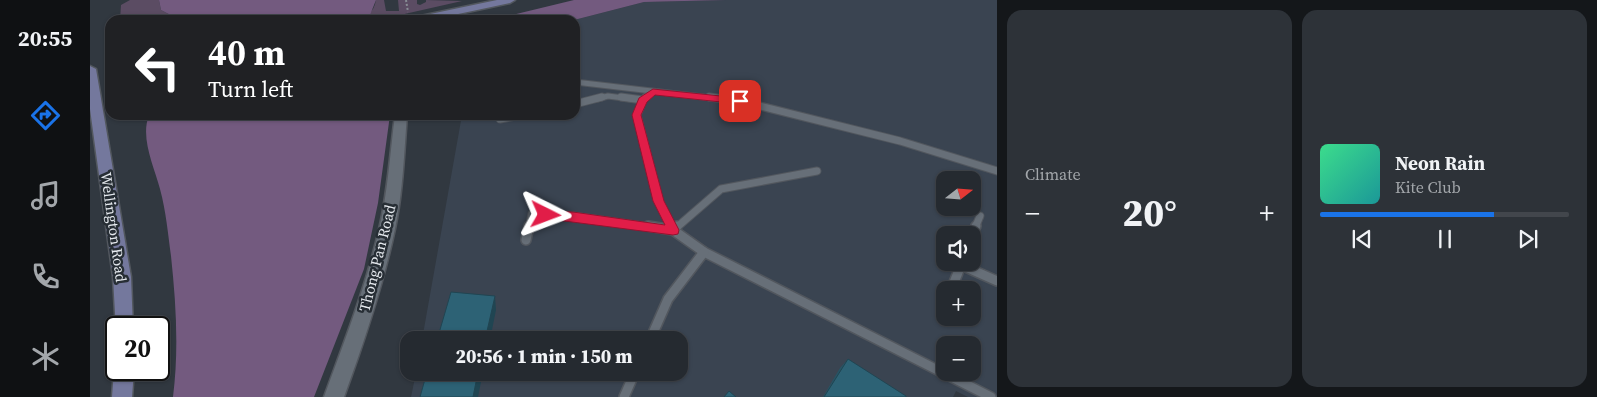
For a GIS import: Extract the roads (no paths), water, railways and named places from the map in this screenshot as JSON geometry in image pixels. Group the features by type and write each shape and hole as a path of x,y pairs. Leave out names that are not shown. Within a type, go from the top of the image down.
{"main road":[{"path":"440,15 510,0"},
{"name":"Wellington Road","path":"90,69 99,110 122,277 124,316"},
{"path":"122,397 123,381"}],"street":[{"name":"Thong Pan Road","path":"334,397 374,278 387,229 394,188 401,120"}],"lane":[{"path":"580,83 740,101 900,141 997,171"},
{"path":"653,92 642,100 637,115 659,201 673,230"},
{"path":"580,103 608,96 642,100"},
{"path":"673,230 721,189 817,171"},
{"path":"526,240 532,214 573,216 673,230 704,252 991,397"},
{"path":"976,226 980,216"},
{"path":"654,331 668,299 704,252"},
{"path":"977,271 997,280"},
{"path":"624,397 631,381"}]}
